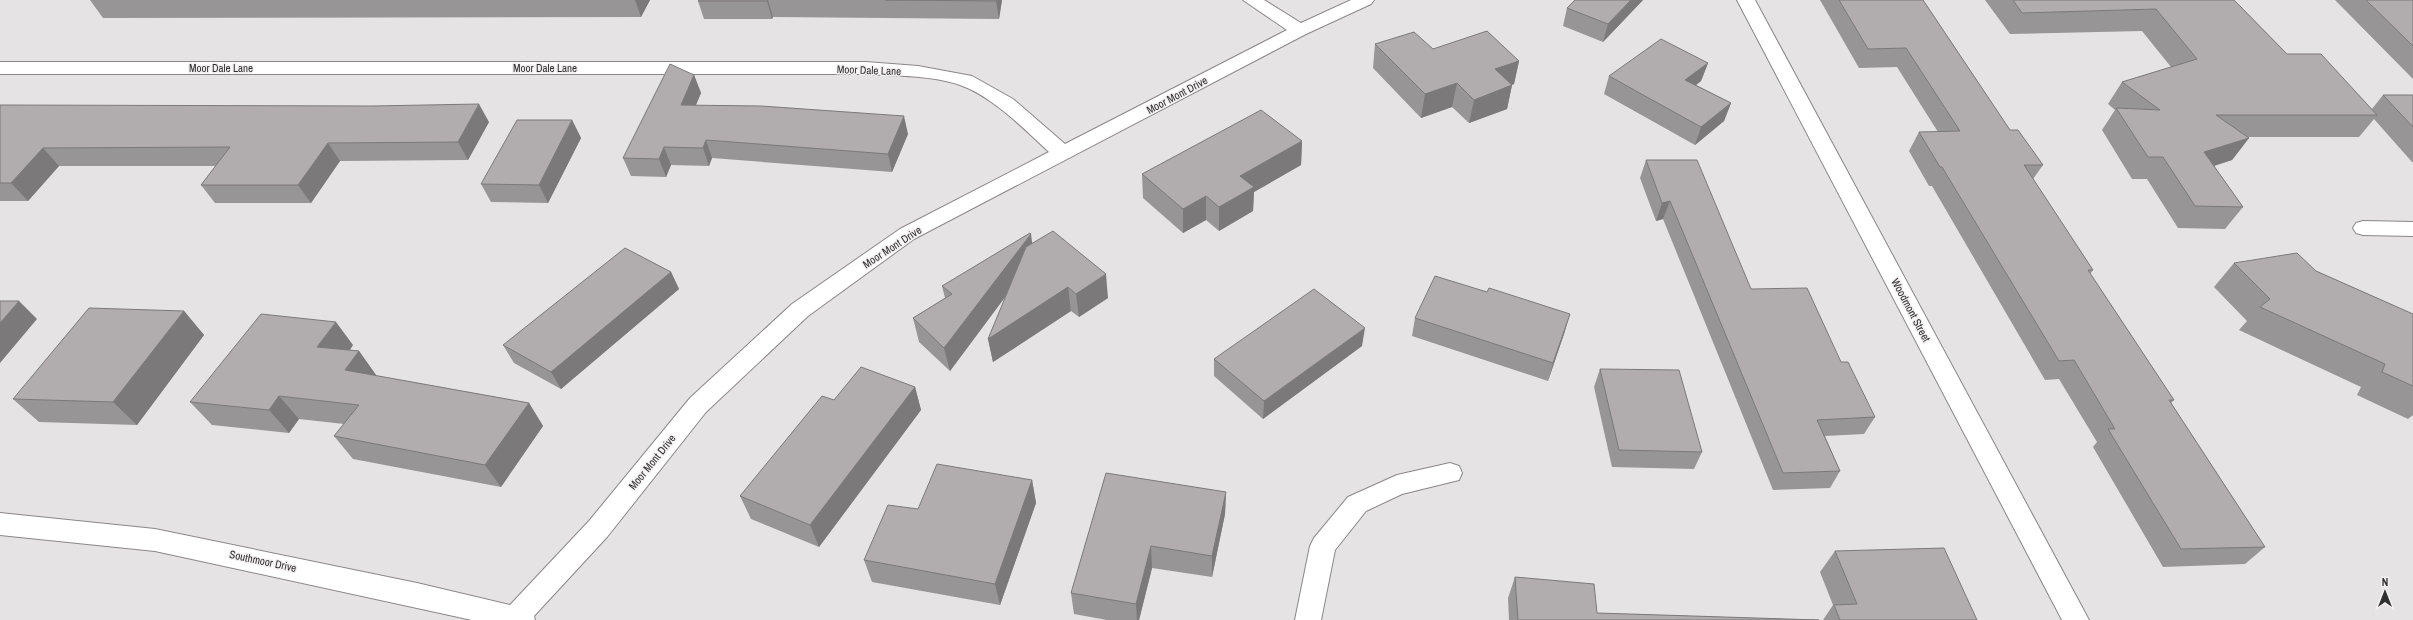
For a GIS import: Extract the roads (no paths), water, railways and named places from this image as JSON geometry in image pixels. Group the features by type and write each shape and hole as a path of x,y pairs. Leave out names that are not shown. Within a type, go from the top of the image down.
{"street":[{"path":"1252,0 1300,30"},
{"name":"Moor Mont Drive","path":"516,619 598,530 698,405 800,310 907,234 1064,154 1300,30 1365,0"},
{"name":"Woodmont Street","path":"1746,0 2076,620"},
{"name":"Moor Dale Lane","path":"0,68 866,68 911,71 965,80 1006,103 1064,154"},
{"path":"2363,228 2413,229"},
{"path":"1308,620 1323,546 1356,504 1397,485 1450,473"},
{"name":"Southmoor Drive","path":"0,524 155,540 278,565 516,619"}]}
